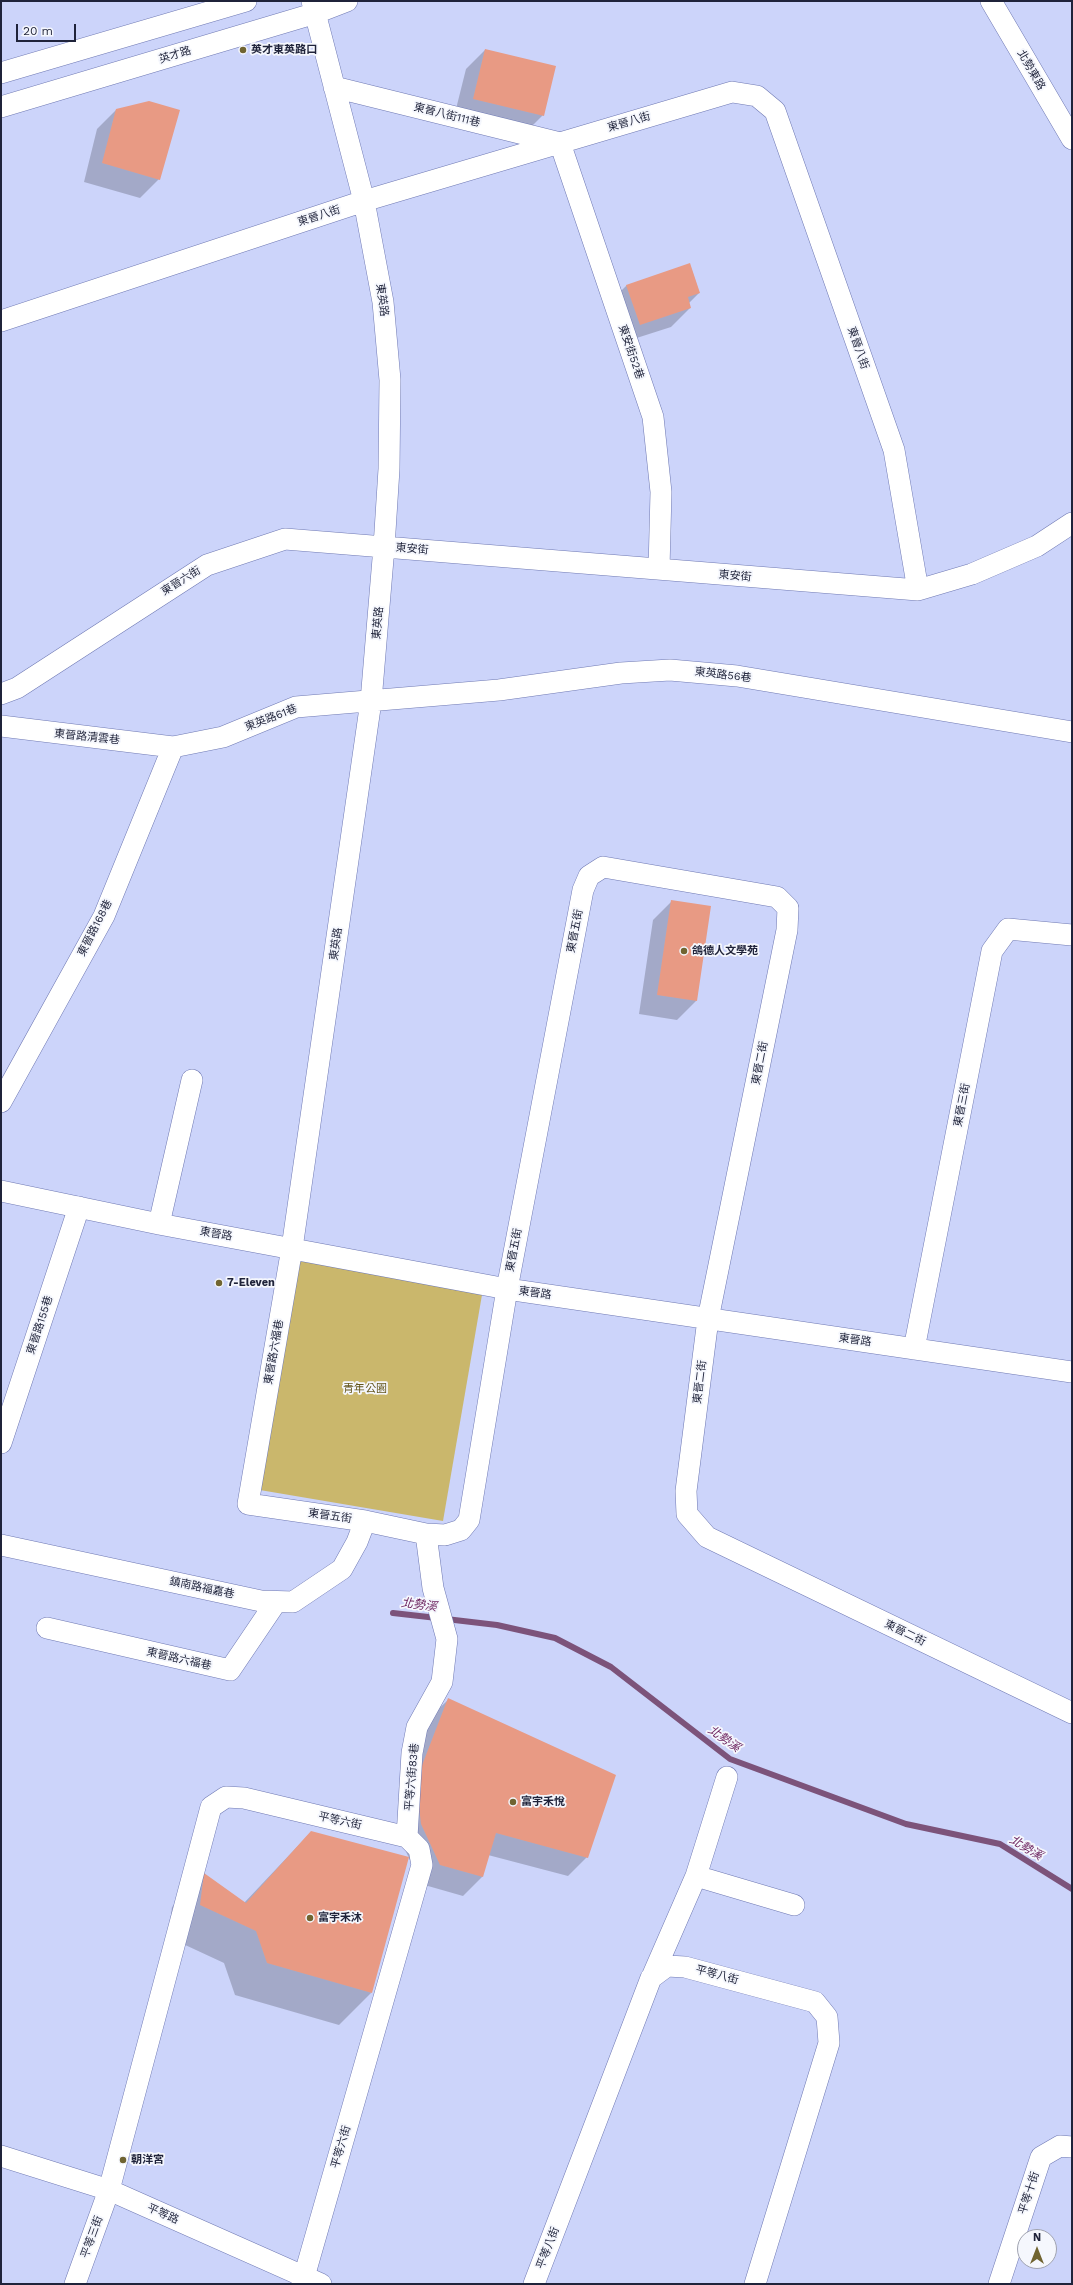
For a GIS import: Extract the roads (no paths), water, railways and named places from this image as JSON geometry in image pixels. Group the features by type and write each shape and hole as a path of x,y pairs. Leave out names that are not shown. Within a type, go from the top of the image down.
{"street":[{"path":"1,73 246,1"},
{"name":"英才路","path":"1,107 314,7 347,1"},
{"name":"北勢東路","path":"991,1 1072,140"},
{"name":"東英路","path":"292,1248 371,701 389,469 390,380 383,302 364,201 314,7"},
{"name":"東晉八街111巷","path":"334,87 560,142"},
{"name":"東晉八街","path":"1,321 364,201 560,142 732,92 757,96 775,111 894,450 918,590"},
{"name":"東安街52巷","path":"560,142 653,417 661,492 659,570"},
{"name":"東安街","path":"384,547 918,590 972,574 1036,546 1072,524"},
{"name":"東晉六街","path":"1,694 17,688 207,565 285,538 384,547"},
{"name":"東英路56巷","path":"371,701 499,690 620,673 670,670 736,676 1072,732"},
{"name":"東英路61巷","path":"173,747 223,737 296,707 371,701"},
{"name":"東晉路清雲巷","path":"1,726 173,747"},
{"name":"東晉路168巷","path":"1,1102 104,916 173,747"},
{"name":"東晉五街","path":"248,1504 365,1521 426,1534 445,1535 461,1530 468,1520 507,1289 583,890 589,876 603,867 707,884"},
{"name":"東晉二街","path":"707,884 777,897 788,908 787,930 708,1319 686,1491 687,1514 707,1537 1072,1713"},
{"name":"東晉三街","path":"914,1349 992,951 1008,929 1072,935"},
{"path":"159,1224 192,1080"},
{"name":"東晉路","path":"1,1190 159,1224 507,1289 1072,1372"},
{"name":"東晉路155巷","path":"1,1443 79,1207"},
{"name":"東晉路六福巷","path":"248,1504 292,1248"},
{"name":"鎮南路福嘉巷","path":"1,1545 261,1601 293,1602 342,1569 357,1542 365,1521"},
{"name":"平等六街83巷","path":"408,1837 412,1753 417,1727 442,1682 447,1639 432,1588 426,1534"},
{"name":"東晉路六福巷","path":"47,1628 230,1670 276,1602"},
{"path":"651,1978 696,1876 727,1777"},
{"name":"平等六街","path":"109,2190 211,1807 226,1797 244,1798 408,1837 419,1849 422,1865 309,2282"},
{"path":"696,1876 794,1905"},
{"name":"平等八街","path":"534,2284 651,1978 667,1966 685,1967 815,2002 828,2017 829,2043 754,2284"},
{"name":"平等十街","path":"999,2284 1041,2157 1060,2146 1072,2147"},
{"name":"平等路","path":"1,2156 109,2190 309,2282"},
{"name":"平等三街","path":"75,2284 109,2190"}],"waterway":[{"name":"北勢溪","path":"393,1613 437,1618"},
{"name":"北勢溪","path":"446,1619 497,1625 555,1638 611,1667 730,1759 906,1824 1000,1844 1072,1889"}],"place":[{"name":"英才東英路口","path":"243,50"},
{"name":"鴿德人文學苑","path":"684,951"},
{"name":"7-Eleven","path":"219,1283"},
{"name":"富宇禾悅","path":"513,1802"},
{"name":"富宇禾沐","path":"310,1918"},
{"name":"朝洋宮","path":"123,2160"}],"park label":[{"name":"青年公園","path":"365,1389"}]}
